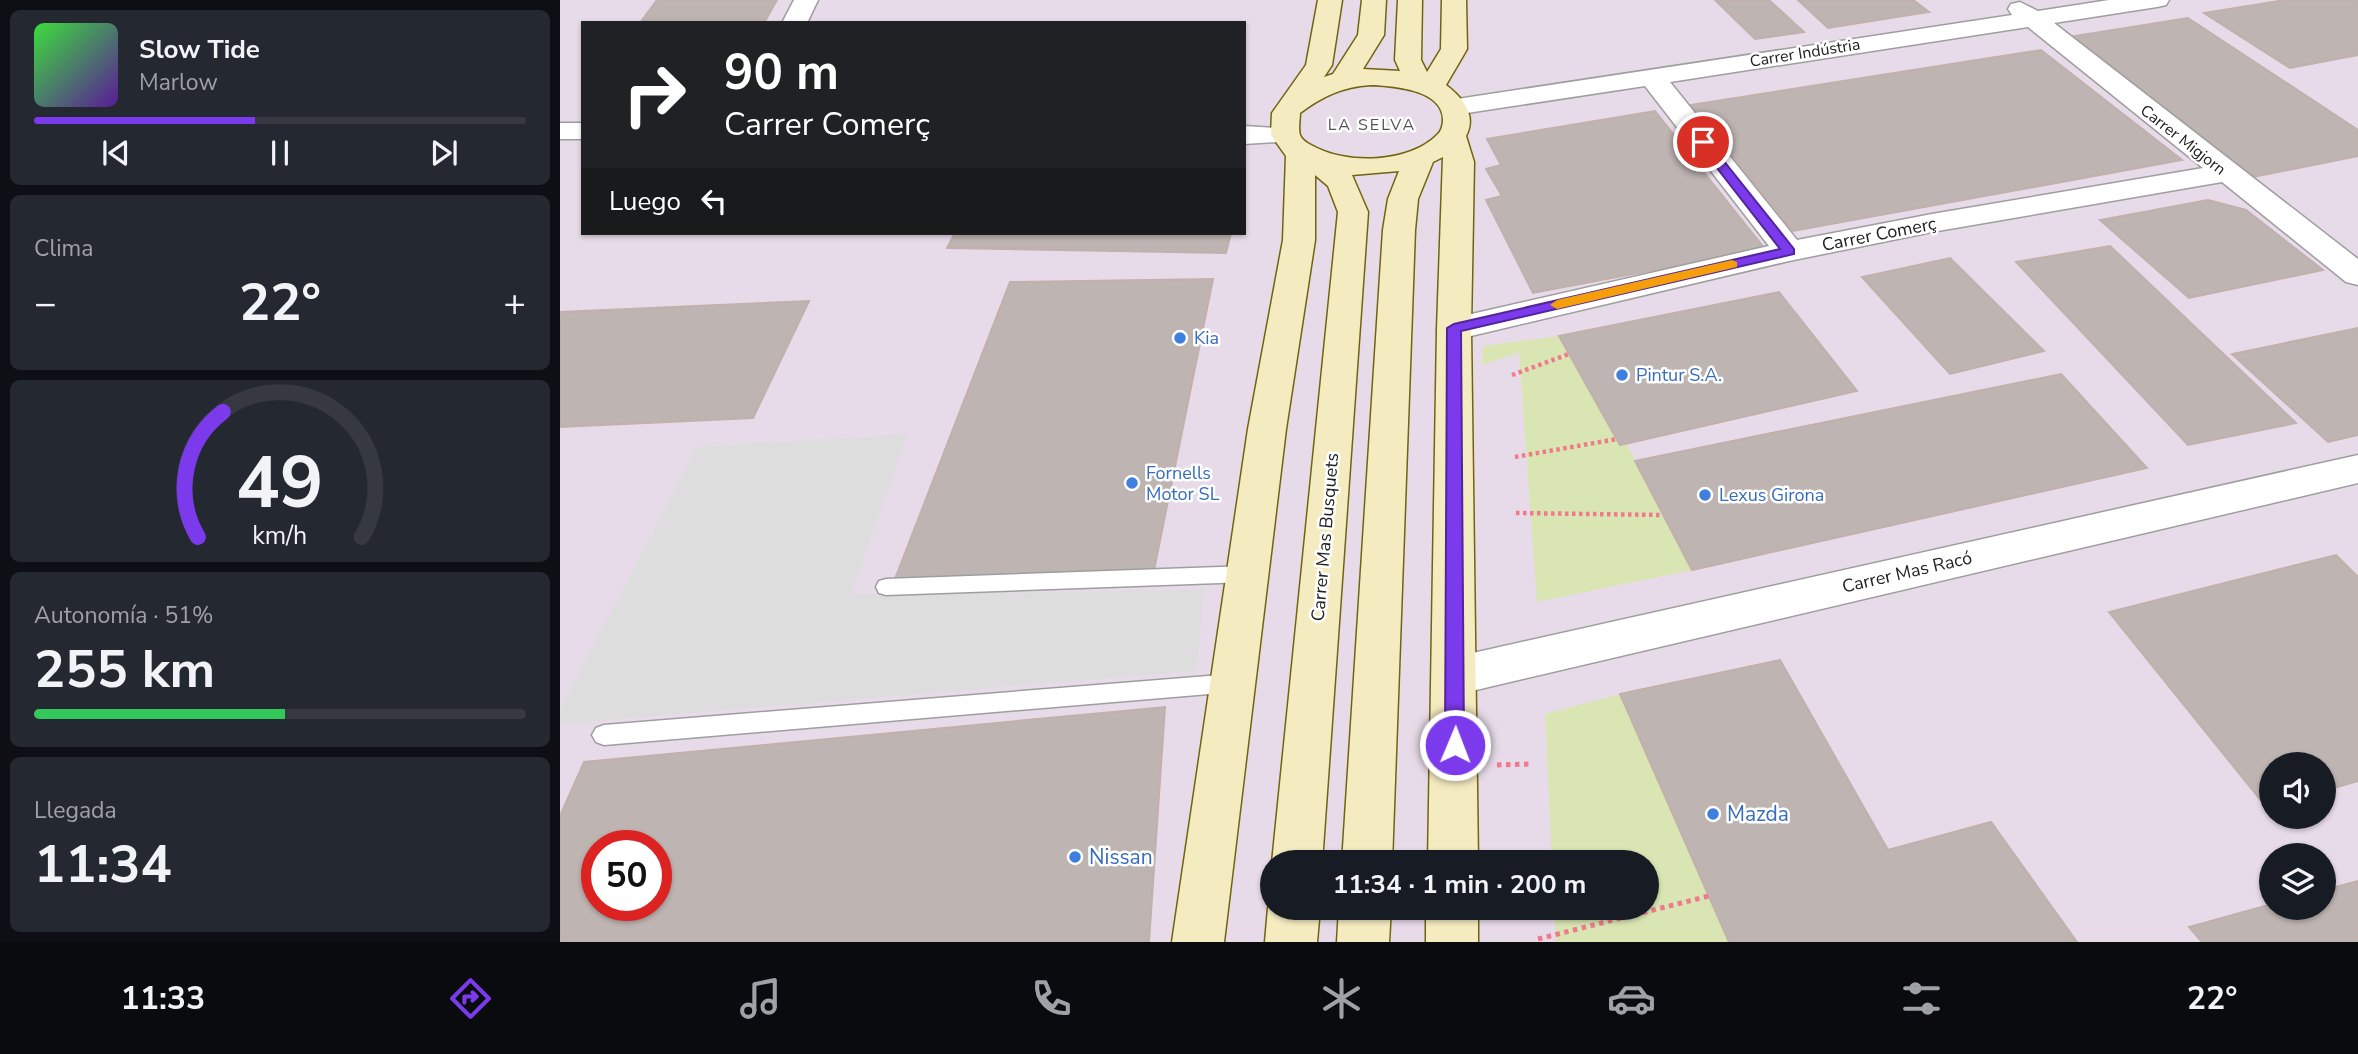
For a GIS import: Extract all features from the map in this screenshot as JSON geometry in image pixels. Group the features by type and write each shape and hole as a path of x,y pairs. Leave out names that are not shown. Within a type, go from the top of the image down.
{"main road":[{"path":"1198,942 1267,429 1299,240 1300,148 1284,121 1319,65 1330,0"},
{"path":"1343,80 1371,35 1374,0"},
{"path":"1410,0 1408,60 1453,122 1459,162 1454,328 1453,850"},
{"path":"1425,86 1454,49 1454,0"},
{"path":"1291,107 1304,95 1343,80 1382,77 1425,86"},
{"path":"1300,148 1338,165 1384,167 1419,159 1439,149 1453,122"},
{"name":"Carrer Mas Busquets","path":"1298,850 1353,212 1342,182 1300,148"},
{"path":"1368,850 1399,230 1403,199 1419,159"},
{"path":"1291,942 1293,920"},
{"path":"1363,942 1364,920"},
{"path":"1452,920 1452,942"}],"street":[{"path":"795,21 806,0"},
{"name":"Carrer Indústria","path":"1453,122 1652,76 2020,10 2157,0"},
{"name":"Carrer Migjorn","path":"2020,10 2358,275"},
{"path":"1652,76 1789,251"},
{"path":"560,131 581,131"},
{"path":"1246,135 1300,148"},
{"name":"Carrer Comerç","path":"1454,328 1789,251 1932,223 2225,173"},
{"name":"Carrer Mas Racó","path":"1455,676 2358,469"}],"lane":[{"path":"886,587 1248,573"},
{"path":"604,735 1233,683"}],"path":[{"path":"1512,375 1569,354"},
{"path":"1515,457 1617,439"},
{"path":"1516,513 1663,515"},
{"path":"1538,939 1709,896"}],"shaded area":[{"path":"560,0 2358,0 2358,942 560,942"},
{"path":"908,434 851,593 897,595 1205,589 1196,671 560,724 560,710 697,447"}],"green space":[{"path":"1559,336 1620,444 1626,443 1692,570 1537,602 1519,353 1482,365 1483,346"},
{"path":"1620,694 1729,942 1556,942 1555,920 1659,920 1659,850 1551,850 1545,714"}],"building":[{"path":"657,0 777,0 765,21 641,21"},
{"path":"1715,0 1769,0 1804,32 1755,39"},
{"path":"1798,0 1913,0 1929,12 1828,28"},
{"path":"2285,0 2358,0 2358,55 2290,68 2204,13"},
{"path":"2188,18 2358,130 2358,156 2248,178 2062,38"},
{"path":"2041,50 2182,160 1793,231 1691,105"},
{"path":"1655,111 1765,249 1533,293 1486,200 1502,196 1486,169 1501,165 1487,139"},
{"path":"2208,200 2246,210 2323,270 2189,298 2100,220"},
{"path":"954,235 1230,235 1226,253 947,248"},
{"path":"2110,246 2296,423 2188,445 2016,262"},
{"path":"1950,258 2044,351 1950,374 1862,277"},
{"path":"1213,279 1153,575 895,579 1010,282"},
{"path":"1779,292 1857,391 1620,445 1559,336"},
{"path":"809,301 753,418 560,427 560,312"},
{"path":"2358,328 2358,435 2328,442 2232,354"},
{"path":"2061,374 2147,468 1692,570 1635,461"},
{"path":"2336,555 2358,577 2358,781 2336,787 2336,752 2259,752 2259,798 2109,612"},
{"path":"1780,660 1888,850 1991,822 2077,942 1729,942 1620,694"},
{"path":"1165,707 1149,942 560,942 560,816 584,762"},
{"path":"2358,881 2358,942 2202,942 2189,927 2259,908 2259,920 2336,920 2336,887"}],"slow traffic":[{"path":"1557,305 1732,264"}],"place":[{"name":"Kia","path":"1180,338"},
{"name":"Pintur S.A.","path":"1622,375"},
{"name":"Fornells Motor SL","path":"1132,483"},
{"name":"Lexus Girona","path":"1705,495"},
{"name":"Mazda","path":"1713,814"},
{"name":"Nissan","path":"1075,857"}],"district":[{"name":"LA SELVA","path":"1372,125"}],"route":[{"path":"1455,745 1454,328 1789,251 1703,142"}]}
